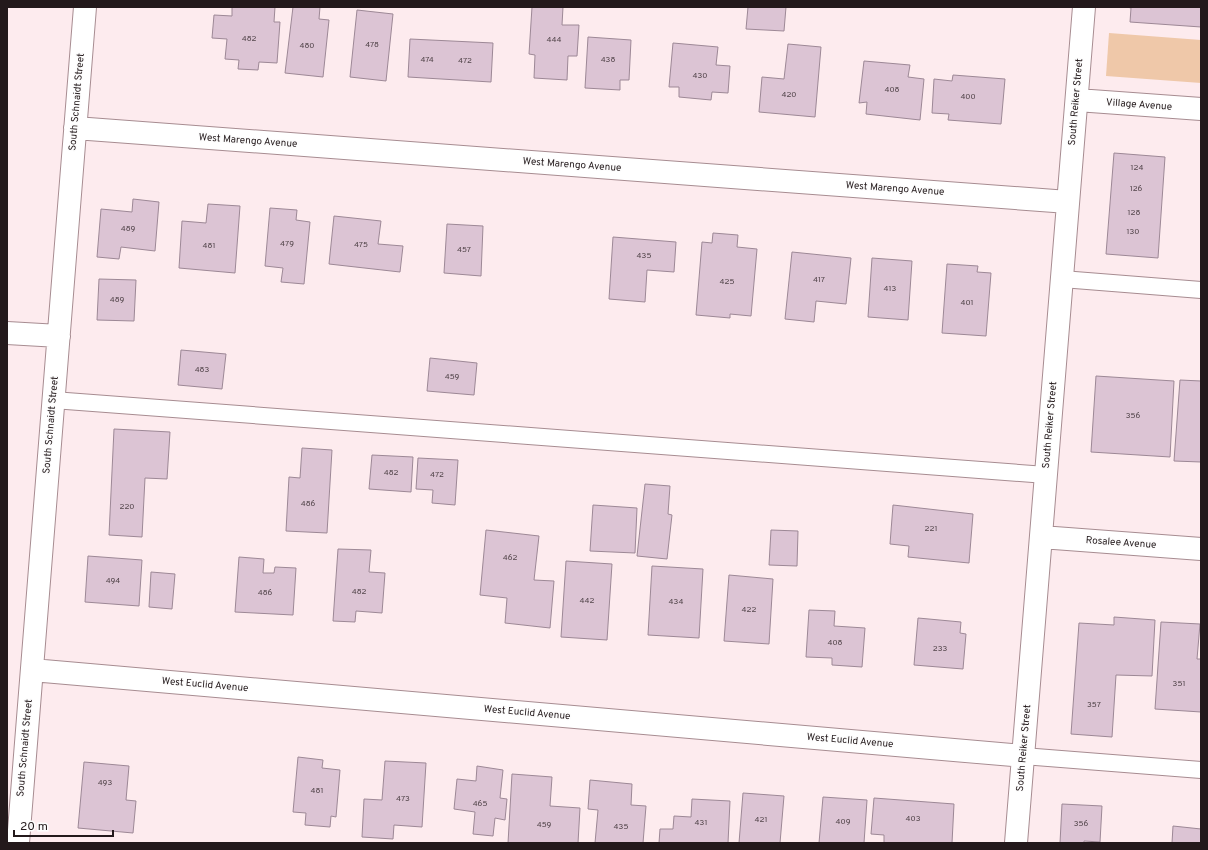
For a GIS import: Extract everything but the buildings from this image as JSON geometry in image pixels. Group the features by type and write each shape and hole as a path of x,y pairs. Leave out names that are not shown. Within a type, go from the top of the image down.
{"street":[{"name":"South Schnaidt Street","path":"18,843 85,7"},
{"name":"South Reiker Street","path":"1016,843 1084,7"},
{"name":"Village Avenue","path":"1076,100 1201,109"},
{"name":"West Marengo Avenue","path":"75,128 1068,202"},
{"path":"7,333 59,336"},
{"name":"Rosalee Avenue","path":"1042,537 1201,549"},
{"name":"West Euclid Avenue","path":"32,670 1023,756"}],"lane":[{"path":"1062,279 1201,290"},
{"path":"53,400 1046,475"},
{"path":"1023,756 1201,770"}],"shaded area":[{"path":"1109,33 1201,40 1201,83 1106,76"}]}
